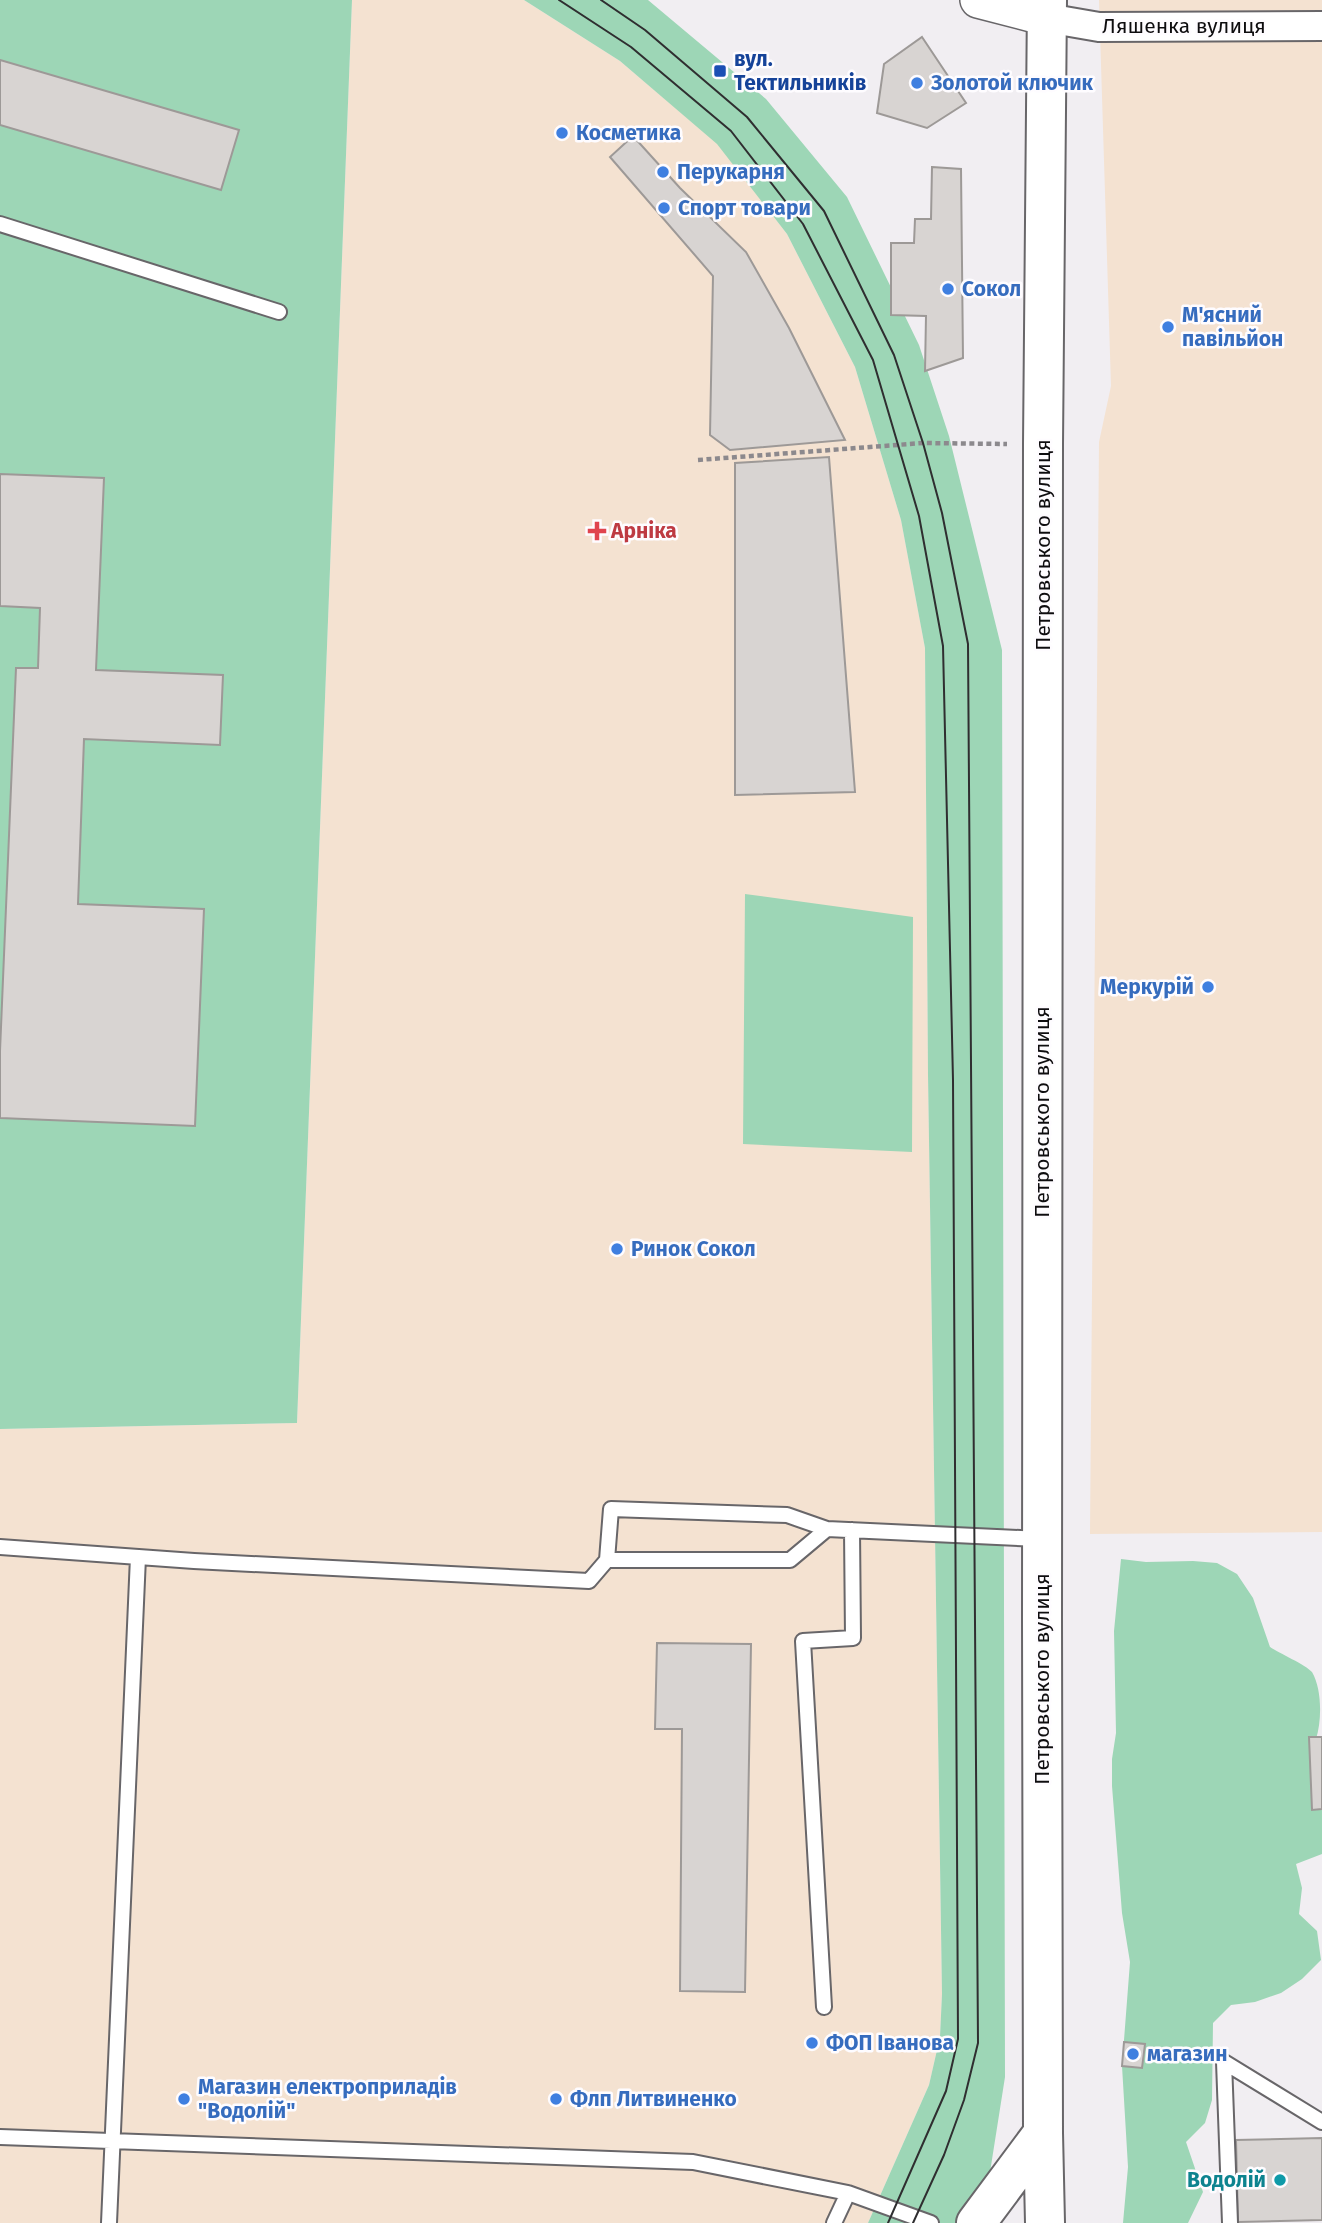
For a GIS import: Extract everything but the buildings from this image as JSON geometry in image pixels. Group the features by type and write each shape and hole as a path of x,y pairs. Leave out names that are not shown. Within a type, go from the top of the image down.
{"main road":[{"name":"Петровського вулиця","path":"1045,2223 1042,1539 1043,444 1047,9"},
{"path":"976,2223 1043,2133"},
{"path":"1043,2133 1056,2223"}],"street":[{"path":"978,0 1047,9"},
{"name":"Ляшенка вулиця","path":"1047,9 1099,27 1322,26"}],"lane":[{"path":"0,224 279,312"},
{"path":"0,1547 138,1557 589,1580 607,1560 611,1509 787,1515 827,1529 1042,1539"},
{"path":"607,1560 790,1560 827,1529"},
{"path":"824,2007 803,1641 853,1638 852,1530"},
{"path":"109,2223 138,1557"},
{"path":"1230,2223 1224,2062 1322,2122"},
{"path":"0,2137 693,2161 848,2193 931,2223"},
{"path":"834,2223 848,2193"}],"path":[{"path":"698,460 923,443 1043,444"}],"shaded area":[{"name":"Ринок Сокол","path":"352,0 524,0 620,61 718,144 787,234 855,367 901,520 925,648 928,1075 942,1994 940,2037 929,2085 868,2223 0,2223 0,1429 297,1423"},
{"name":"Меркурій","path":"1099,0 1322,0 1322,1532 1090,1534 1099,442 1111,386"}],"green space":[{"path":"0,0 352,0 297,1423 0,1429"},
{"path":"524,0 648,0 766,99 847,197 919,345 949,436 1002,650 1005,2077 982,2223 868,2223 929,2085 940,2037 942,1994 928,1075 925,648 901,520 855,367 787,234 717,144 620,61"},
{"path":"745,894 913,917 912,1152 743,1144"},
{"path":"1121,1559 1217,1563 1237,1574 1253,1598 1270,1647 1312,1672 1319,1696 1320,1714 1316,1739 1322,1750 1322,1854 1296,1864 1302,1888 1299,1914 1317,1931 1321,1960 1302,1979 1281,1993 1255,2002 1231,2005 1213,2023 1212,2100 1205,2123 1186,2142 1203,2192 1188,2223 1123,2223 1128,2167 1122,2066 1130,1962 1122,1913 1112,1786 1116,1733 1114,1631"}],"tram line":[{"path":"559,0 631,47 731,131 803,224 873,360 919,516 943,646 953,1080 958,2039 946,2091 888,2223"},
{"path":"601,0 645,30 747,117 824,211 894,355 923,443 942,513 968,644 978,2043 964,2100 944,2155 913,2223"}],"place":[{"name":"вул. Тектильників","path":"720,71"},
{"name":"Золотой ключик","path":"917,83"},
{"name":"Косметика","path":"562,133"},
{"name":"Перукарня","path":"663,172"},
{"name":"Спорт товари","path":"664,208"},
{"name":"Сокол","path":"948,289"},
{"name":"М'ясний павільйон","path":"1168,327"},
{"name":"Арніка","path":"597,531"},
{"name":"Меркурій","path":"1208,987"},
{"name":"Ринок Сокол","path":"617,1249"},
{"name":"ФОП Іванова","path":"812,2043"},
{"name":"магазин","path":"1133,2054"},
{"name":"Магазин електроприладів \"Водолій\"","path":"184,2099"},
{"name":"Флп Литвиненко","path":"556,2099"},
{"name":"Водолій","path":"1280,2180"}]}
